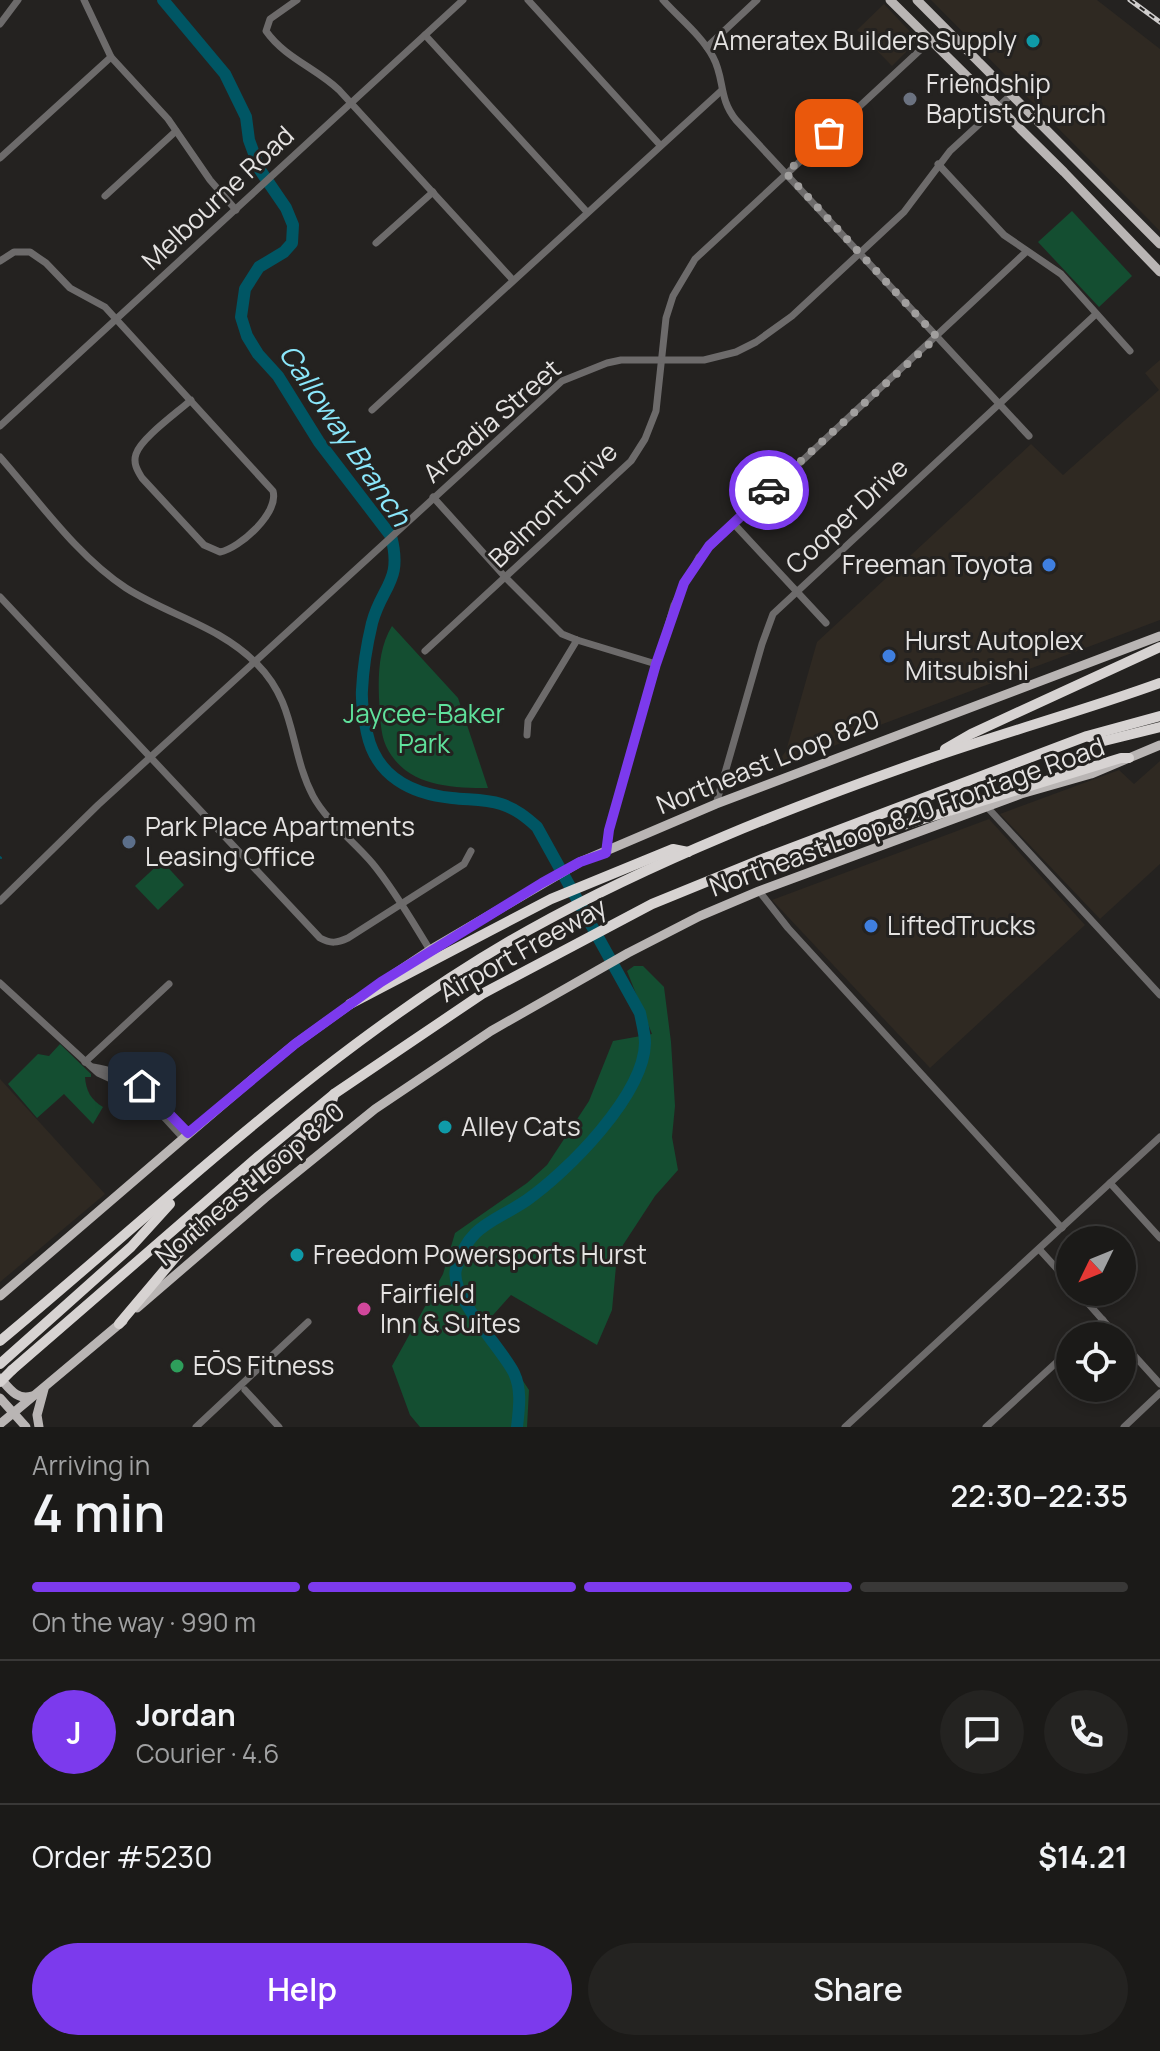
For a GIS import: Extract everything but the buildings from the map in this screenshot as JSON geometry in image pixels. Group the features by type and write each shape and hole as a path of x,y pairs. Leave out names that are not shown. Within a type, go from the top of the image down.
{"highway":[{"path":"930,759 971,734 1160,647"},
{"name":"Airport Freeway","path":"0,1341 270,1109 354,1044 500,947 689,853 841,791 1160,683"},
{"path":"1087,736 1160,716"},
{"name":"Airport Freeway","path":"0,1380 334,1094 482,994 652,904 765,858 1087,736 1104,741 1160,727"},
{"path":"765,858 790,860 1129,758"},
{"path":"350,1004 592,880 673,849 689,853"},
{"path":"119,1324 195,1234 329,1113 334,1094"},
{"path":"2,1362 131,1247 198,1173"}],"main road":[{"path":"890,0 1160,272"},
{"path":"917,0 1160,244"},
{"name":"Northeast Loop 820","path":"0,1296 295,1044 430,950 542,883 580,862 716,804 1160,636"},
{"name":"Northeast Loop 820 Frontage Road","path":"628,953 700,916 759,891 1021,794 1091,774 1160,745"},
{"name":"Northeast Loop 820","path":"0,1424 265,1198 375,1109 481,1037 628,953"},
{"path":"0,1380 13,1393 23,1397 44,1389"},
{"path":"39,1427 37,1415 44,1389"},
{"path":"0,1398 26,1427"}],"street":[{"path":"0,24 18,0"},
{"path":"84,0 111,57 176,131 210,180 236,210"},
{"path":"297,0 266,24 270,36 288,55 327,79 351,102 512,279"},
{"name":"Melbourne Road","path":"0,426 463,0"},
{"path":"528,0 660,145"},
{"path":"663,0 707,47 719,72 721,91 731,114 1029,436"},
{"path":"707,47 757,0"},
{"path":"425,35 587,212"},
{"name":"Belmont Drive","path":"425,651 631,461 645,439 656,411 666,318 684,274 708,244 931,40"},
{"path":"0,158 111,57"},
{"path":"372,410 721,91"},
{"name":"Arcadia Street","path":"0,901 150,757 562,381 587,369 621,360 718,358 756,342 792,316 904,212 938,164 1012,94"},
{"path":"105,196 176,131"},
{"path":"938,164 1004,235 1061,274 1130,351"},
{"path":"376,243 433,192"},
{"path":"0,261 14,252 30,252 70,288 105,307 191,400 273,491 275,502 267,516 226,551 214,551 204,545 139,474 135,457 139,448 191,400"},
{"path":"606,853 609,830 656,664 674,605 692,568 709,546 1026,252"},
{"name":"Cooper Drive","path":"716,804 773,614 1096,314"},
{"path":"0,457 96,565 135,593 223,636 255,661 271,679 282,697 313,797 371,861 430,950"},
{"path":"433,497 562,634 656,664"},
{"path":"734,524 826,623"},
{"path":"0,597 320,938 329,943 338,943 464,864 471,851"},
{"path":"527,735 528,721 577,640"},
{"path":"987,807 1160,995"},
{"path":"759,891 781,920 1060,1226"},
{"path":"0,983 88,1064 126,1078 148,1091 186,1136"},
{"path":"88,1064 169,984"},
{"path":"1064,1226 1160,1137"},
{"path":"1110,1183 1160,1238"},
{"path":"845,1427 1056,1233"},
{"path":"1039,1249 1056,1268"},
{"path":"1090,1306 1103,1320 1101,1322"},
{"path":"196,1427 308,1322"},
{"path":"1136,1357 1160,1384"},
{"path":"986,1427 1056,1363"},
{"path":"245,1390 279,1427"},
{"path":"1124,1427 1160,1393"}],"shaded area":[{"path":"931,0 1097,0 1160,49 1160,231"},
{"path":"884,4 915,37 915,43 892,66 857,30"},
{"path":"1160,360 1160,620 880,725 880,728 777,768 776,764 786,751 817,642 1031,444 1063,475 1159,390 1145,373"},
{"path":"1160,761 1160,864 1100,919 1000,814 1119,770 1134,784"},
{"path":"989,819 1085,925 930,1068 772,900"},
{"path":"0,1079 105,1194 0,1282"}],"green space":[{"path":"1072,211 1132,276 1099,307 1038,242"},
{"name":"Jaycee-Baker Park","path":"392,626 458,698 488,788 444,785 416,777 394,759 386,746 381,723 379,670 384,643"},
{"path":"162,861 184,885 158,910 135,886"},
{"path":"634,966 643,966 664,987 675,1106 672,1137 678,1170 655,1196 623,1245 616,1266 612,1310 597,1345 511,1295 485,1324 529,1390 527,1427 420,1427 410,1415 392,1366 443,1274 455,1233 527,1183 547,1165 589,1101 613,1041 652,1034 627,971"},
{"path":"60,1044 91,1074 91,1077 85,1077 88,1091 103,1107 93,1124 64,1094 37,1118 8,1084 38,1054 49,1056"}],"waterway":[{"name":"Calloway Branch","path":"163,0 225,74 246,117 249,140 260,170 286,208 293,225 292,243 284,252 259,267 245,289 241,317 247,336 278,376 319,442 391,536 393,574 372,623 362,695 367,733 378,761 409,787 437,796 501,804 537,827 640,1013 645,1043 641,1064 618,1108 582,1152 544,1187 475,1233 461,1254 456,1269 460,1293 517,1379 517,1427"}],"railway":[{"path":"1130,0 1160,22"}],"way so far":[{"path":"769,490 937,337 786,173 829,133"}],"place":[{"name":"Ameratex Builders Supply","path":"1033,41"},
{"name":"Friendship Baptist Church","path":"910,99"},
{"name":"Freeman Toyota","path":"1049,565"},
{"name":"Hurst Autoplex Mitsubishi","path":"889,656"},
{"name":"Park Place Apartments Leasing Office","path":"129,842"},
{"name":"LiftedTrucks","path":"871,926"},
{"name":"Alley Cats","path":"445,1127"},
{"name":"Freedom Powersports Hurst","path":"297,1255"},
{"name":"Fairfield Inn & Suites","path":"364,1309"},
{"name":"EŌS Fitness","path":"177,1366"}],"route":[{"path":"142,1086 188,1133 295,1044 381,982 542,883 580,862 606,853 609,830 674,605 699,557 769,490"}]}
